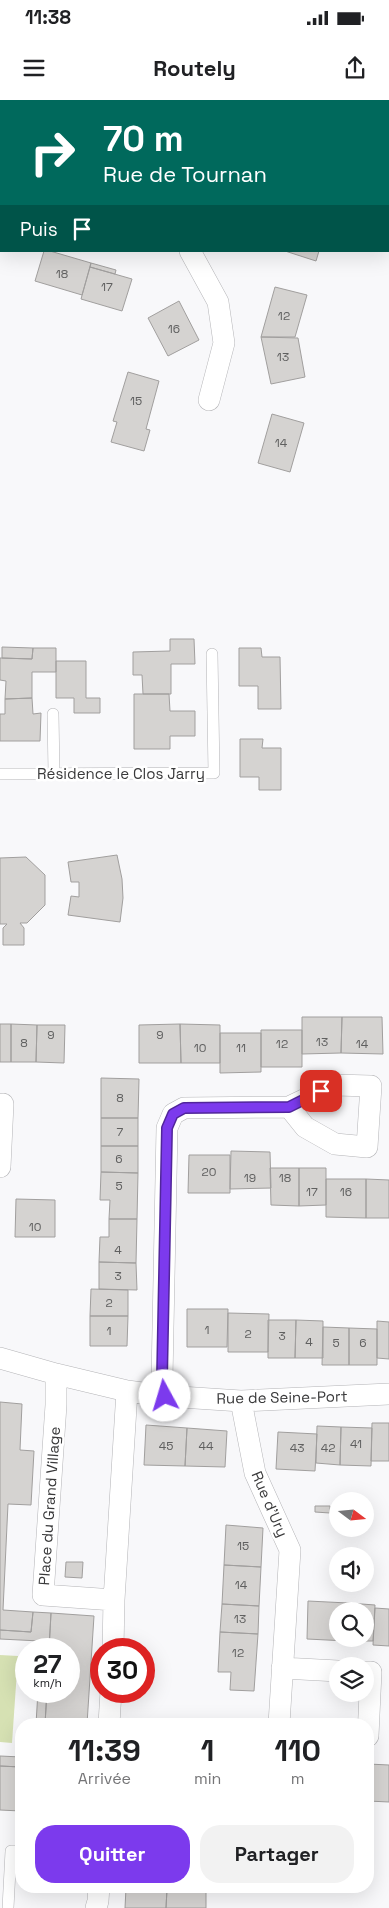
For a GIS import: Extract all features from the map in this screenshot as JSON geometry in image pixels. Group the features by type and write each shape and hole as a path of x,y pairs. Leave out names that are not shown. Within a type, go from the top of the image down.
{"street":[{"path":"191,252 218,302 224,343 209,400"},
{"path":"0,1167 2,1104"},
{"path":"165,1396 162,1378 167,1128 173,1114 184,1108 289,1107"},
{"name":"Rue de Seine-Port","path":"0,1358 127,1391 165,1396 241,1401 389,1394"},
{"name":"Place du Grand Village","path":"56,1374 56,1405 43,1596 114,1600"},
{"path":"113,1638 127,1391"},
{"name":"Rue d'Ury","path":"241,1401 255,1473 290,1550 279,1718"},
{"path":"282,1668 329,1671"},
{"path":"369,1718 370,1702"},
{"path":"109,1718 110,1703"},
{"path":"96,1908 99,1893"}],"lane":[{"name":"Résidence le Clos Jarry","path":"0,774 214,772 212,654"},
{"path":"53,714 54,773"},
{"path":"8,1908 12,1851 15,1851"}],"green space":[{"path":"0,1655 15,1656 15,1700 12,1743 0,1742"}],"building":[{"path":"44,252 53,252 91,263 82,295 35,281"},
{"path":"288,252 319,252 316,261"},
{"path":"91,263 116,270 115,274 90,267"},
{"path":"90,267 132,279 122,311 81,299"},
{"path":"275,287 307,295 295,337 261,337"},
{"path":"179,301 199,340 168,356 148,318"},
{"path":"261,337 298,338 305,377 271,384"},
{"path":"128,372 159,381 146,429 150,430 144,451 111,442 117,422 113,421"},
{"path":"272,414 304,423 290,472 258,463"},
{"path":"170,639 194,639 195,664 171,664 171,694 143,694 142,675 133,675 133,652 170,651"},
{"path":"2,647 33,648 32,659 2,658"},
{"path":"33,648 56,648 56,672 32,672 32,698 5,699 6,681 0,680 0,658 32,659"},
{"path":"239,648 261,648 262,657 280,657 281,709 258,709 258,686 239,686"},
{"path":"56,661 86,661 86,698 100,698 100,713 74,713 74,698 56,698"},
{"path":"134,694 169,694 170,711 195,711 195,736 170,736 170,749 134,749"},
{"path":"32,698 33,714 41,713 40,741 0,741 0,714 5,714 5,699"},
{"path":"240,739 263,739 262,748 281,748 281,790 259,790 259,777 240,777"},
{"path":"117,855 122,879 123,898 120,922 68,915 71,896 79,897 79,882 71,882 68,862"},
{"path":"26,857 45,875 45,905 27,923 20,923 24,928 24,945 3,945 3,928 7,924 0,924 0,858"},
{"path":"302,1017 342,1017 341,1053 302,1054"},
{"path":"342,1017 382,1017 383,1054 341,1053"},
{"path":"0,1024 11,1024 11,1062 0,1062"},
{"path":"11,1024 37,1025 36,1062 11,1062"},
{"path":"180,1024 181,1063 139,1063 139,1025"},
{"path":"180,1024 220,1025 220,1063 181,1063"},
{"path":"37,1025 65,1025 64,1063 36,1062"},
{"path":"261,1030 302,1030 302,1067 261,1067"},
{"path":"220,1033 261,1033 261,1072 220,1073"},
{"path":"101,1078 139,1079 138,1118 101,1118"},
{"path":"101,1118 138,1118 138,1146 101,1146"},
{"path":"101,1146 138,1146 138,1173 101,1172"},
{"path":"231,1151 270,1152 271,1188 230,1189"},
{"path":"189,1155 230,1155 230,1193 188,1193"},
{"path":"270,1168 299,1168 299,1206 271,1205"},
{"path":"299,1168 326,1168 326,1205 299,1206"},
{"path":"101,1172 138,1173 137,1219 109,1219 110,1200 100,1200"},
{"path":"326,1179 366,1179 366,1218 326,1217"},
{"path":"366,1179 389,1180 389,1218 366,1218"},
{"path":"16,1199 55,1200 55,1237 15,1237"},
{"path":"109,1219 137,1219 136,1263 99,1262 100,1237 109,1237"},
{"path":"99,1262 136,1263 137,1290 99,1289"},
{"path":"91,1289 128,1290 128,1316 90,1316"},
{"path":"187,1309 228,1309 227,1347 187,1347"},
{"path":"228,1313 269,1314 268,1352 228,1352"},
{"path":"90,1316 128,1316 127,1346 90,1346"},
{"path":"268,1320 296,1320 295,1358 268,1358"},
{"path":"296,1320 323,1321 323,1358 295,1358"},
{"path":"377,1321 389,1322 389,1359 377,1358"},
{"path":"323,1327 349,1328 349,1365 322,1365"},
{"path":"349,1328 377,1329 377,1365 349,1365"},
{"path":"0,1402 22,1404 20,1450 34,1451 31,1505 8,1504 3,1610 33,1612 31,1632 0,1630"},
{"path":"372,1423 389,1423 389,1461 371,1461"},
{"path":"146,1425 187,1428 185,1466 144,1465"},
{"path":"317,1426 341,1427 340,1465 316,1463"},
{"path":"341,1427 372,1428 371,1466 340,1465"},
{"path":"187,1428 227,1431 225,1467 185,1466"},
{"path":"278,1432 317,1434 315,1471 276,1469"},
{"path":"315,1506 329,1506 329,1513 315,1512"},
{"path":"226,1525 263,1528 261,1567 224,1565"},
{"path":"66,1562 83,1562 82,1578 65,1577"},
{"path":"224,1565 261,1567 259,1606 222,1604"},
{"path":"308,1601 329,1602 329,1640 307,1639"},
{"path":"222,1604 259,1606 258,1634 220,1632"},
{"path":"375,1608 389,1609 389,1646 374,1645"},
{"path":"33,1612 51,1613 50,1638 0,1639 0,1630 31,1632"},
{"path":"51,1613 94,1616 93,1638 90,1638 87,1718 45,1718 46,1703 80,1703 80,1638 50,1638"},
{"path":"220,1632 258,1634 254,1691 230,1690 231,1672 218,1672"},
{"path":"37,1703 46,1703 45,1718 36,1718"},
{"path":"0,1756 15,1757 15,1767 0,1766"},
{"path":"374,1764 389,1765 389,1802 374,1801"},
{"path":"0,1766 15,1767 15,1811 0,1810"},
{"path":"126,1893 167,1893 166,1908 125,1908"},
{"path":"167,1893 206,1893 206,1908 166,1908"}],"route":[{"path":"165,1396 162,1378 167,1128 173,1114 184,1108 289,1107 321,1091"}]}
